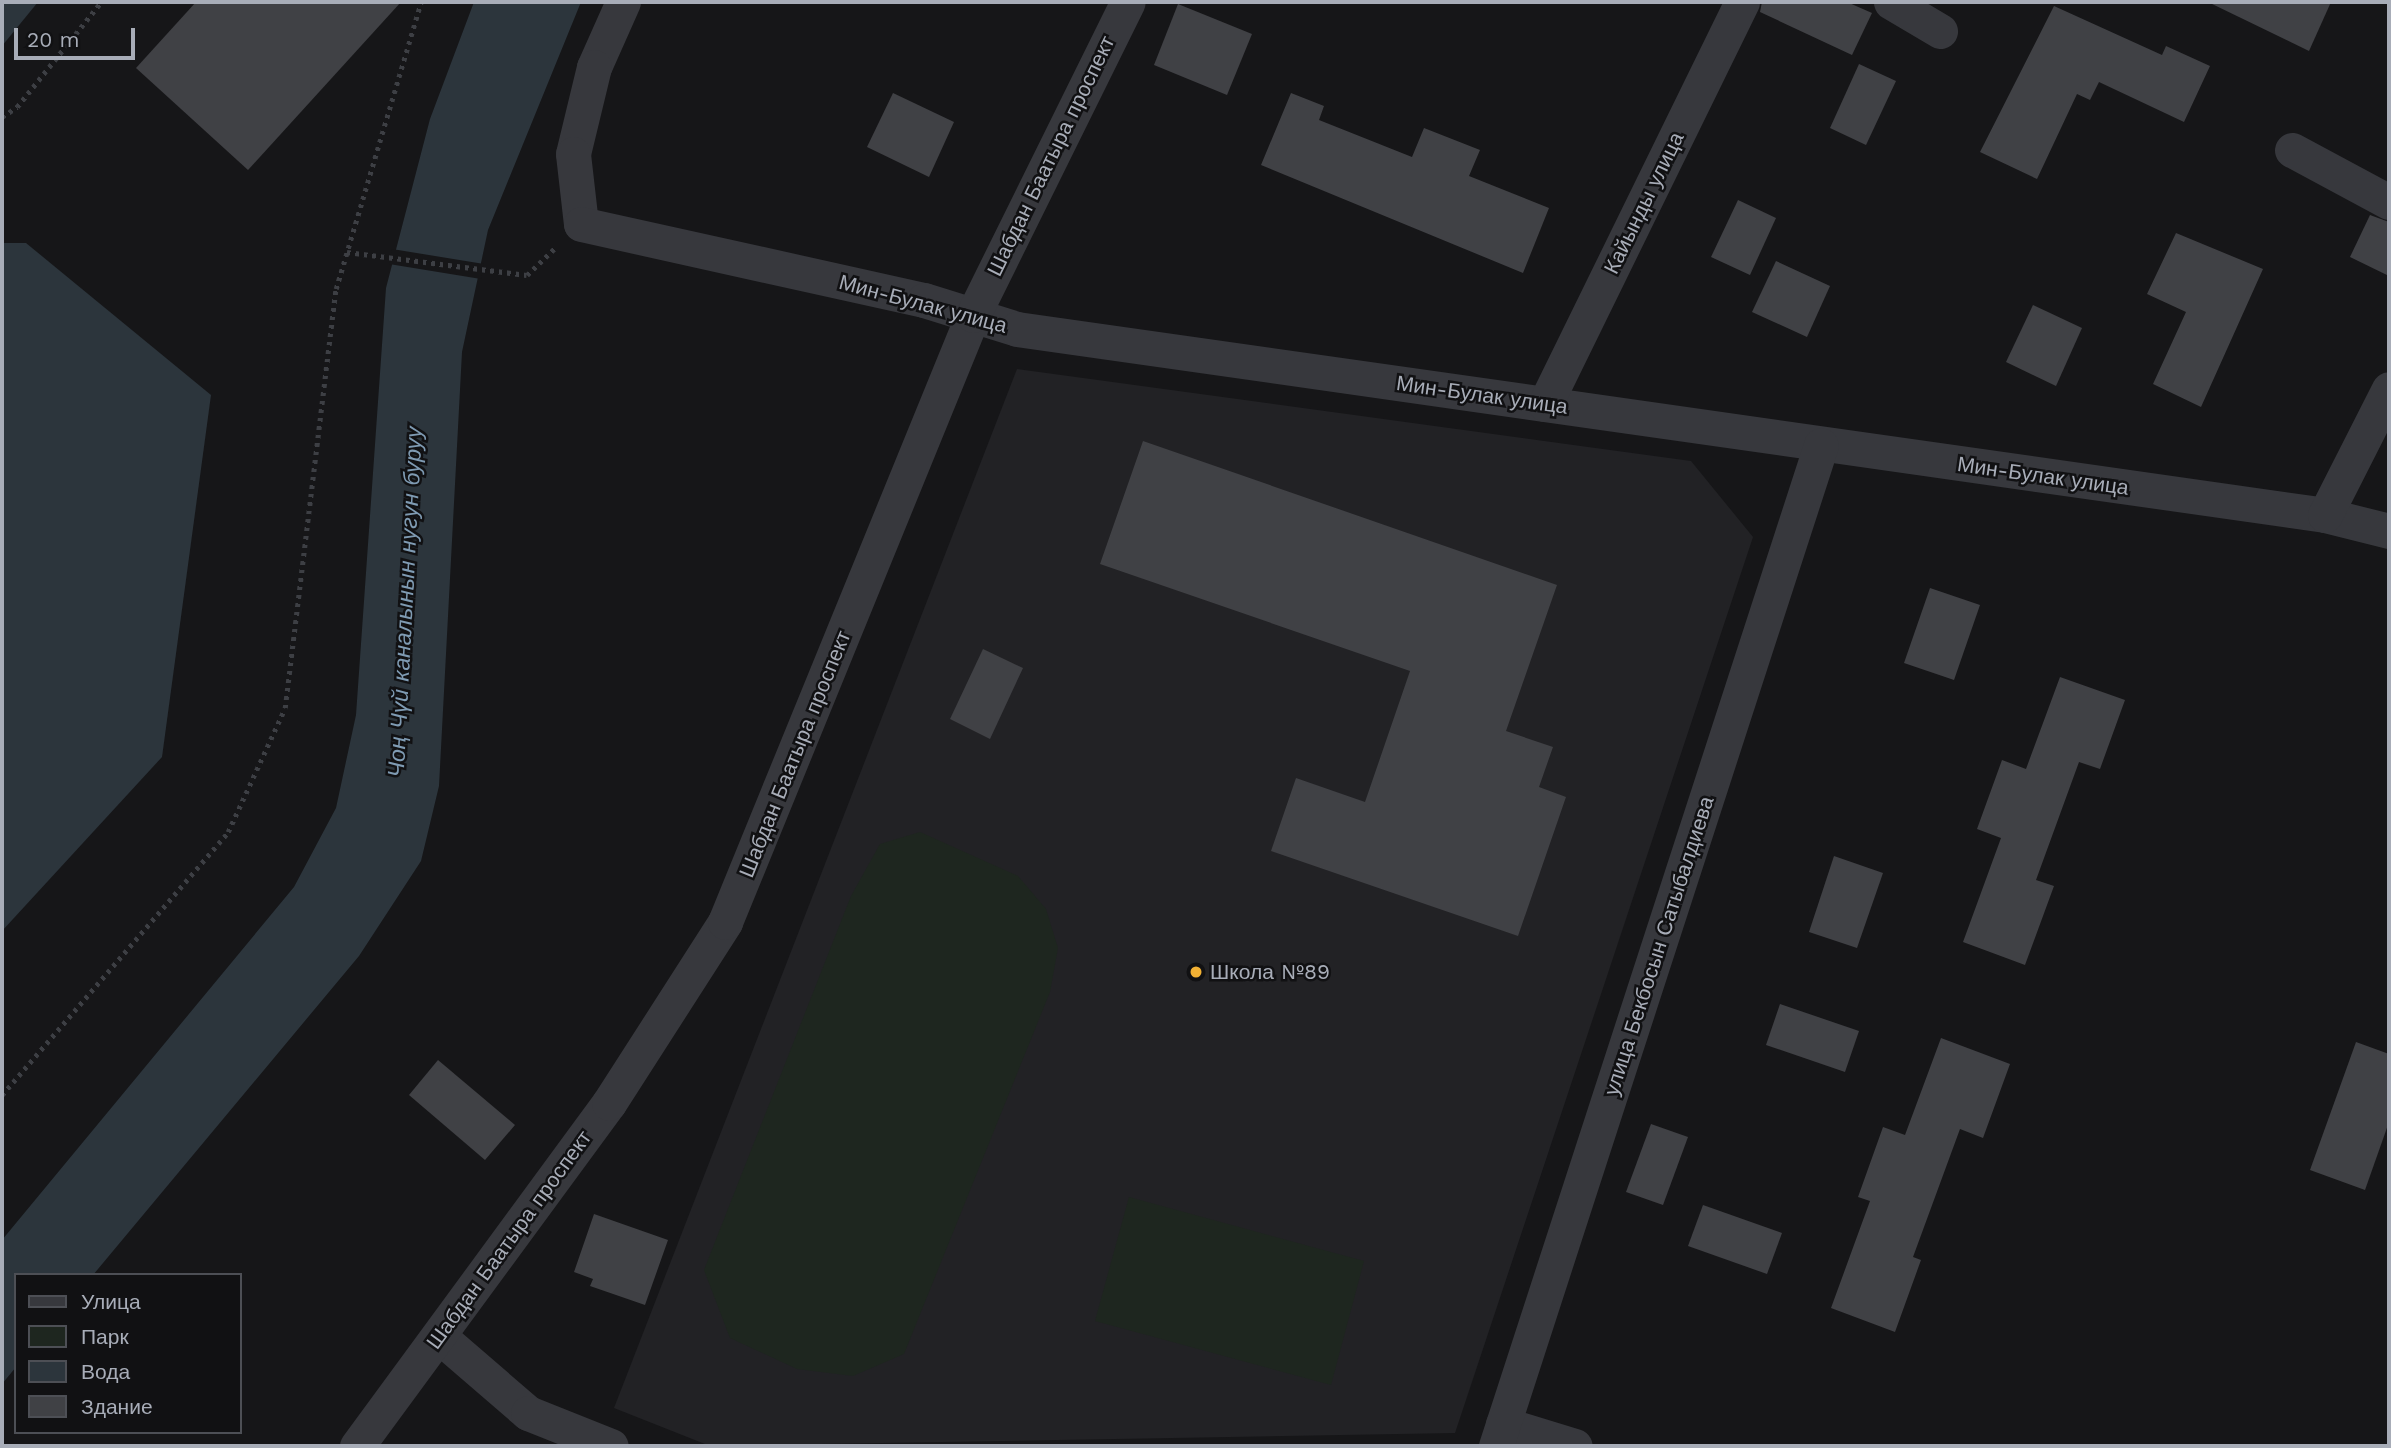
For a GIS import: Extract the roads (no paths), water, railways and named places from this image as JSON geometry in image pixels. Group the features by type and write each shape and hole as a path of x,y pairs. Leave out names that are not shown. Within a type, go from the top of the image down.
{"street":[{"name":"Мин-Булак улица","path":"623,2 594,67 573,154 581,224 973,315 1017,329 1821,446 2325,515 2389,531"},
{"name":"Шабдан Баатыра проспект","path":"357,1446 440,1337 609,1103 725,922 973,315 1128,2"},
{"name":"Кайынды улица","path":"1545,404 1742,2"},
{"path":"1891,2 1940,31"},
{"path":"2292,150 2389,202"},
{"path":"2325,515 2389,389"},
{"name":"улица Бекбосын Сатыбалдиева","path":"1499,1435 1821,446"},
{"path":"440,1337 528,1413 611,1446"},
{"path":"1499,1435 1575,1446"}],"water":[{"path":"2,2 38,2 2,46"},
{"name":"Чоң Чүй каналынын нугун буруу","path":"474,2 581,2 488,230 462,352 439,786 421,861 359,956 95,1273 14,1273 14,1369 2,1384 2,1240 294,887 336,808 356,715 386,288 430,119"},
{"path":"2,243 26,243 211,395 162,757 2,931"}],"place":[{"name":"Школа №89","path":"1196,972"}]}
